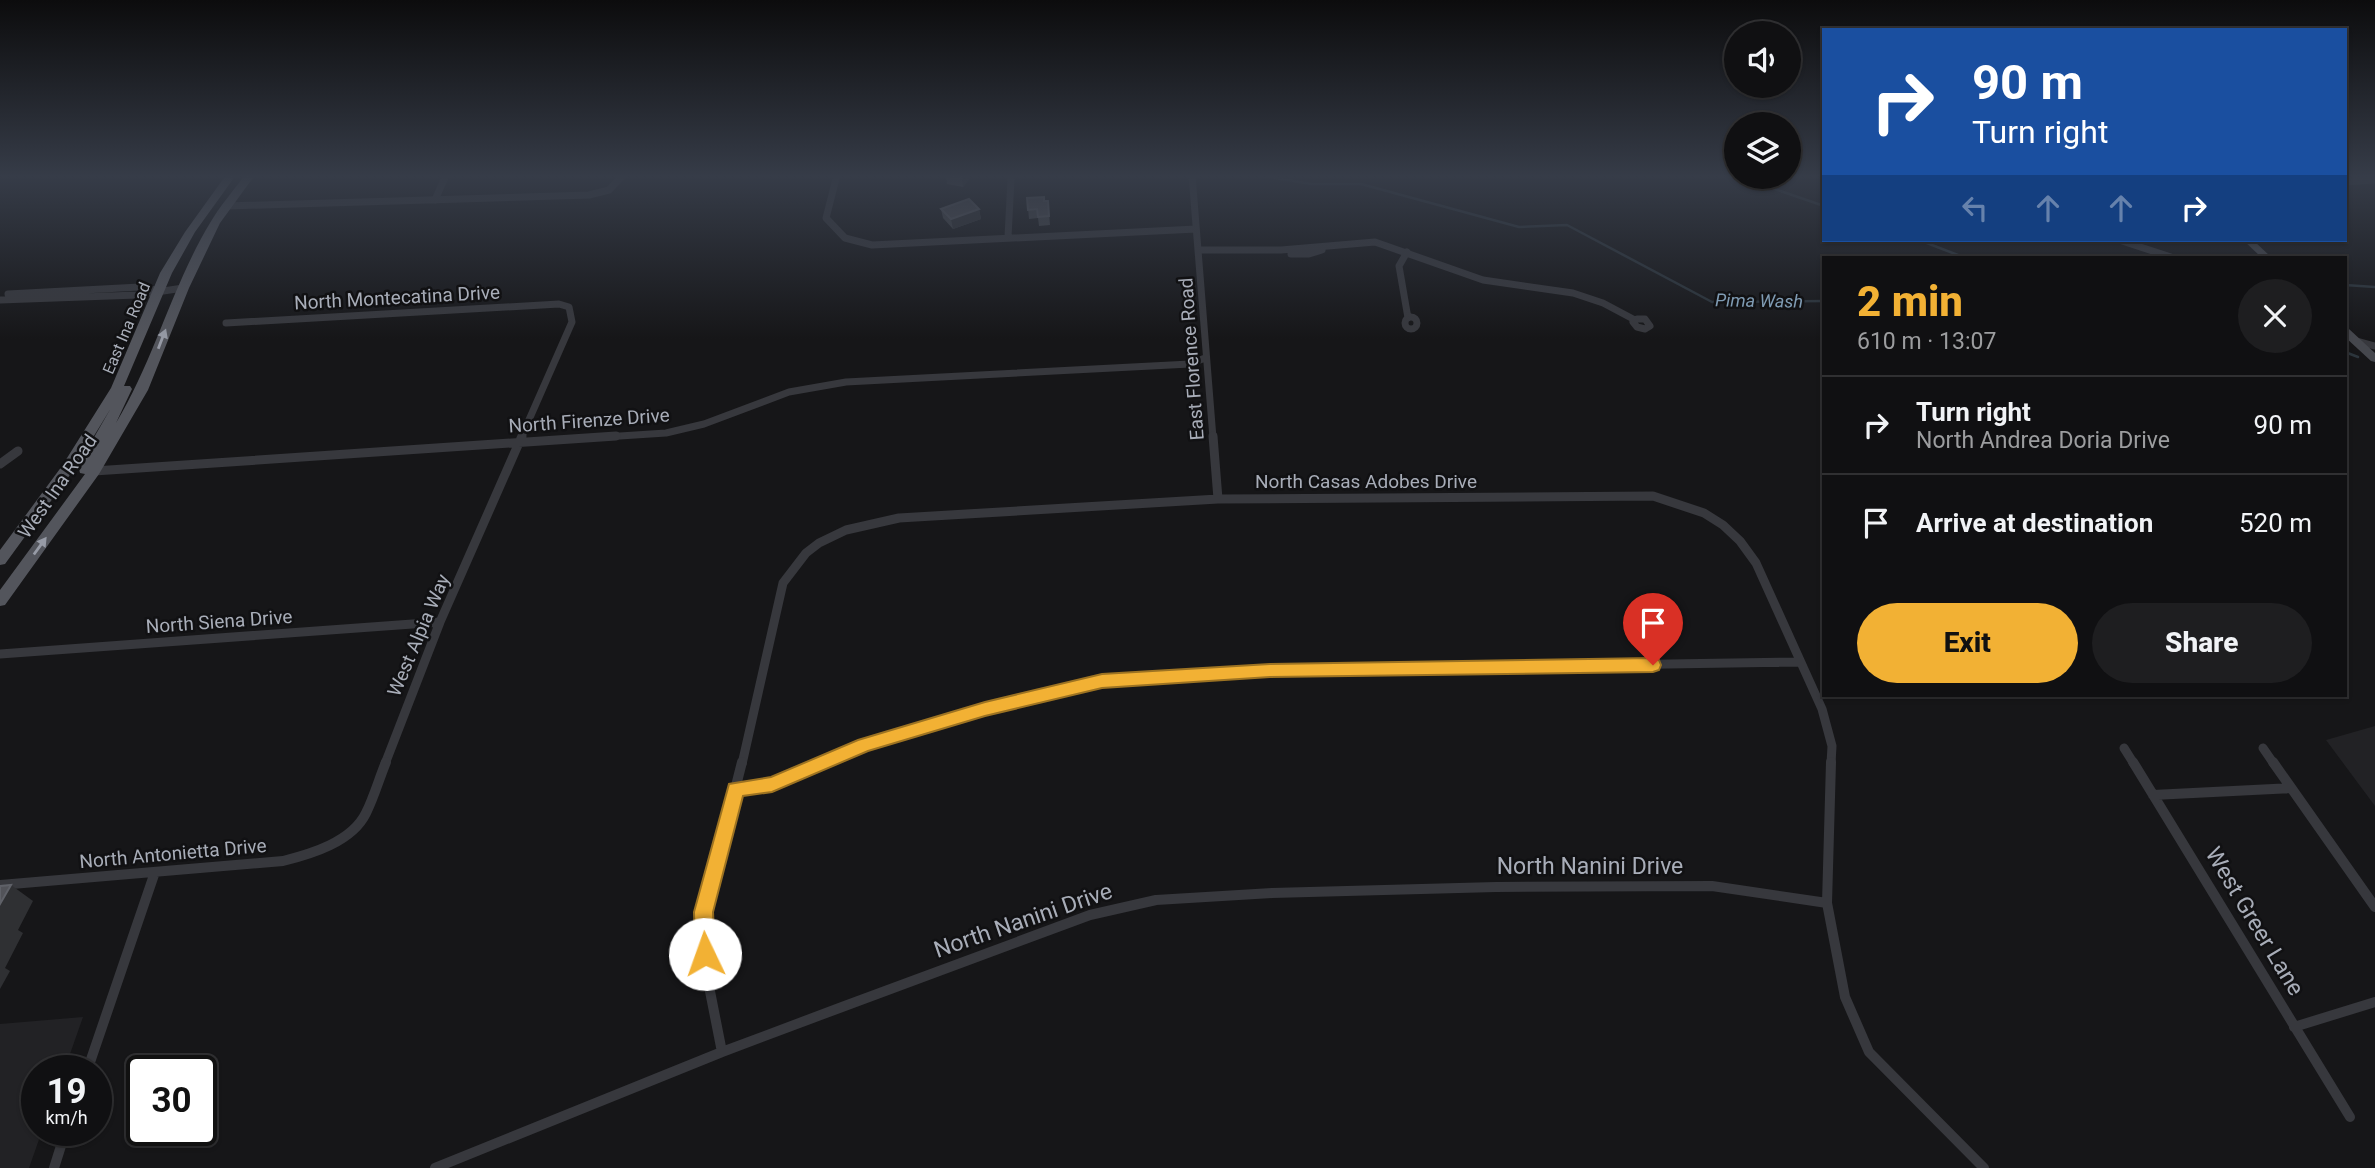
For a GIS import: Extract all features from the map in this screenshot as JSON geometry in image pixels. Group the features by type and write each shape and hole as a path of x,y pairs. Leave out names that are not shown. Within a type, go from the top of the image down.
{"main road":[{"name":"East Ina Road","path":"117,388 166,273 192,230"},
{"name":"East Ina Road","path":"142,390 183,288 212,230"},
{"path":"2250,242 2265,256"},
{"path":"2347,333 2375,359"},
{"path":"94,471 85,470 84,465 109,425 129,382 130,360"},
{"name":"West Ina Road","path":"0,560 67,469 117,388"},
{"name":"West Ina Road","path":"0,601 94,471 142,390"}],"street":[{"path":"833,230 844,240 872,245 1184,230"},
{"path":"1008,230 1008,237"},
{"name":"East Florence Road","path":"1196,230 1218,499"},
{"path":"1198,250 1309,254 1337,245 1375,242 1407,252 1445,269 1483,280 1573,293 1603,303 1634,320"},
{"path":"2125,242 2168,256"},
{"path":"1407,252 1399,266 1408,318"},
{"path":"0,294 139,287 160,291"},
{"path":"0,300 136,295 183,288"},
{"name":"North Montecatina Drive","path":"226,323 543,304 569,307"},
{"name":"West Alpia Way","path":"343,838 365,816 440,622 572,322 569,307"},
{"path":"2356,341 2375,346"},
{"name":"North Firenze Drive","path":"94,471 666,433 704,424 789,392 846,382 1190,364 1205,358"},
{"path":"0,464 18,451"},
{"name":"North Casas Adobes Drive","path":"722,1052 706,971 704,912 736,790 783,583 796,561 816,542 852,527 899,518 1218,499 1653,496 1704,513 1740,541 1756,564 1822,709 1832,746 1827,903 1845,997 1869,1052 1984,1168"},
{"name":"North Siena Drive","path":"0,654 440,622"},
{"path":"736,790 772,784 864,745 985,709 1102,681 1270,670 1799,662"},
{"name":"West Greer Lane","path":"2124,748 2350,1117"},
{"path":"2263,748 2375,907"},
{"path":"2153,795 2291,788"},
{"name":"North Antonietta Drive","path":"0,885 283,861 320,852 343,838"},
{"path":"92,1055 155,872"},
{"name":"North Nanini Drive","path":"435,1168 722,1052 1090,915 1156,900 1272,893 1496,887 1712,886 1827,903"},
{"path":"2294,1027 2375,1002"},
{"path":"54,1168 61,1146"}],"shaded area":[{"path":"2375,726 2375,806 2326,740"},
{"path":"83,1017 70,1055 21,1055 21,1146 37,1146 29,1168 0,1168 0,1024"}],"building":[{"path":"11,885 0,904 0,886"}],"waterway":[{"name":"Pima Wash","path":"1575,230 1712,302 1822,301"},
{"path":"1924,242 1960,256"},
{"path":"2347,285 2375,287"},
{"name":"Pima Wash","path":"2347,353 2358,357"}],"route":[{"path":"705,954 704,912 736,790 772,784 864,745 985,709 1102,681 1270,670 1653,665"}]}
